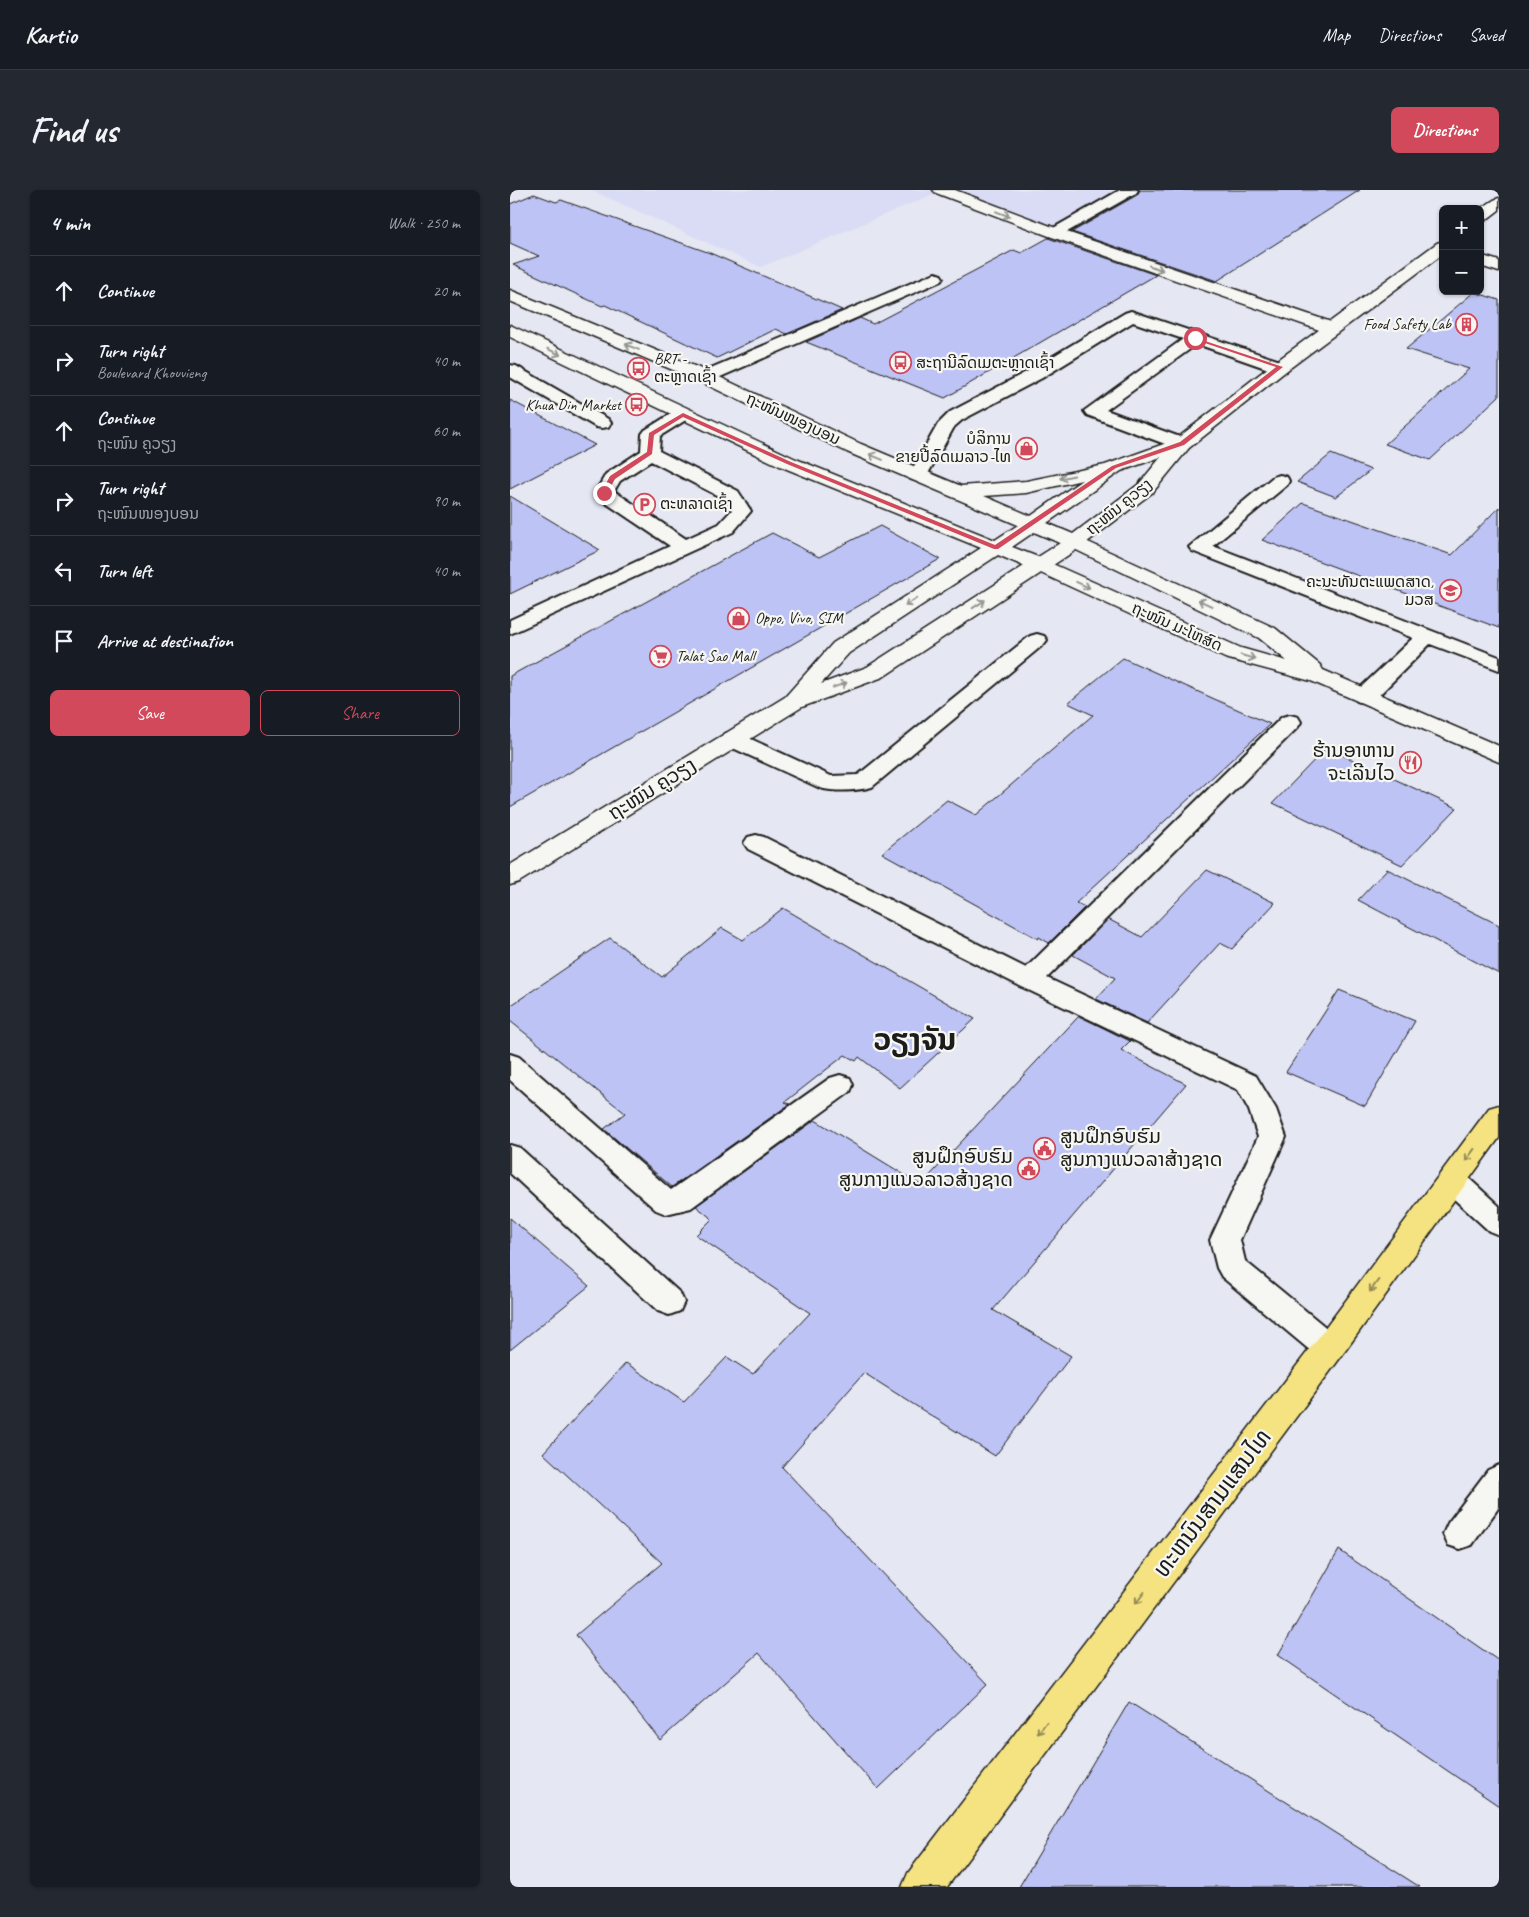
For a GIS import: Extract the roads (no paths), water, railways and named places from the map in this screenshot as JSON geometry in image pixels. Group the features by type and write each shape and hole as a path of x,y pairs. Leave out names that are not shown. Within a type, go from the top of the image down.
{"main road":[{"name":"ທະຫນົນສາມແສນໄທ","path":"922,1887 1328,1348 1499,1116"}],"street":[{"path":"941,190 1055,233 1331,328"},
{"path":"1484,215 1499,203"},
{"path":"1182,444 1331,328 1439,249"},
{"path":"1484,261 1499,267"},
{"name":"ຖະໜົນໜອງບອນ","path":"510,296 705,378 854,448 1075,542"},
{"path":"510,330 789,463 1039,565"},
{"name":"ຖະໜົນ ຄູວຽງ","path":"794,702 841,648 1034,524 1114,467 1182,444"},
{"name":"ຖະໜົນ ຄູວຽງ","path":"510,876 794,702 875,672 1075,542 1146,488 1182,444"},
{"path":"956,492 1026,487 1114,467"},
{"name":"ຖະໜົນ ມະໂຫສົດ","path":"1075,542 1267,633 1319,676"},
{"name":"ຖະໜົນ ມະໂຫສົດ","path":"1039,565 1234,653 1319,676 1499,755"}],"lane":[{"path":"1055,233 1131,190"},
{"path":"705,378 935,278"},
{"path":"918,475 947,424 956,416 1036,374 1131,316 1280,367"},
{"path":"1182,444 1093,411 1195,338"},
{"path":"510,370 602,423"},
{"path":"510,388 527,380"},
{"path":"650,453 651,434 683,414"},
{"path":"510,628 726,528 742,511 731,495 650,453"},
{"path":"650,453 612,478 604,493 684,547"},
{"path":"1280,482 1199,547 1499,664"},
{"path":"1365,696 1428,635"},
{"path":"732,739 828,783 864,782 1037,640"},
{"path":"1029,980 1290,722"},
{"path":"756,843 1029,980 1246,1083 1262,1109 1272,1136 1225,1240 1232,1268 1328,1348"},
{"path":"510,1064 666,1202 680,1200 840,1085"},
{"path":"510,1156 669,1302"},
{"path":"1452,1180 1499,1223"},
{"path":"1460,1534 1499,1480"}],"place":[{"name":"Food Safety Lab","path":"1467,324"},
{"name":"ສະຖານີລົດເມຕະຫຼາດເຊົ້າ","path":"900,363"},
{"name":"BRT - ຕະຫຼາດເຊົ້າ","path":"638,368"},
{"name":"Khua Din Market","path":"637,405"},
{"name":"ບໍລິການ ຂາຍປີ້ລົດເມລາວ-ໄທ","path":"1027,448"},
{"name":"ຕະຫລາດເຊົ້າ","path":"644,504"},
{"name":"ຄະນະທັນຕະແພດສາດ, ມວສ","path":"1450,591"},
{"name":"Oppo, Vivo, SIM","path":"739,618"},
{"name":"Talat Sao Mall","path":"660,656"},
{"name":"ຮ້ານອາຫານ ຈະເລີນໄວ","path":"1411,762"},
{"name":"ສູນຝຶກອົບຮົມ ສູນກາງແນວລາສ້າງຊາດ","path":"1044,1148"},
{"name":"ສູນຝຶກອົບຮົມ ສູນກາງແນວລາວສ້າງຊາດ","path":"1029,1168"}],"district":[{"name":"ວຽງຈັນ","path":"915,1040"}]}
